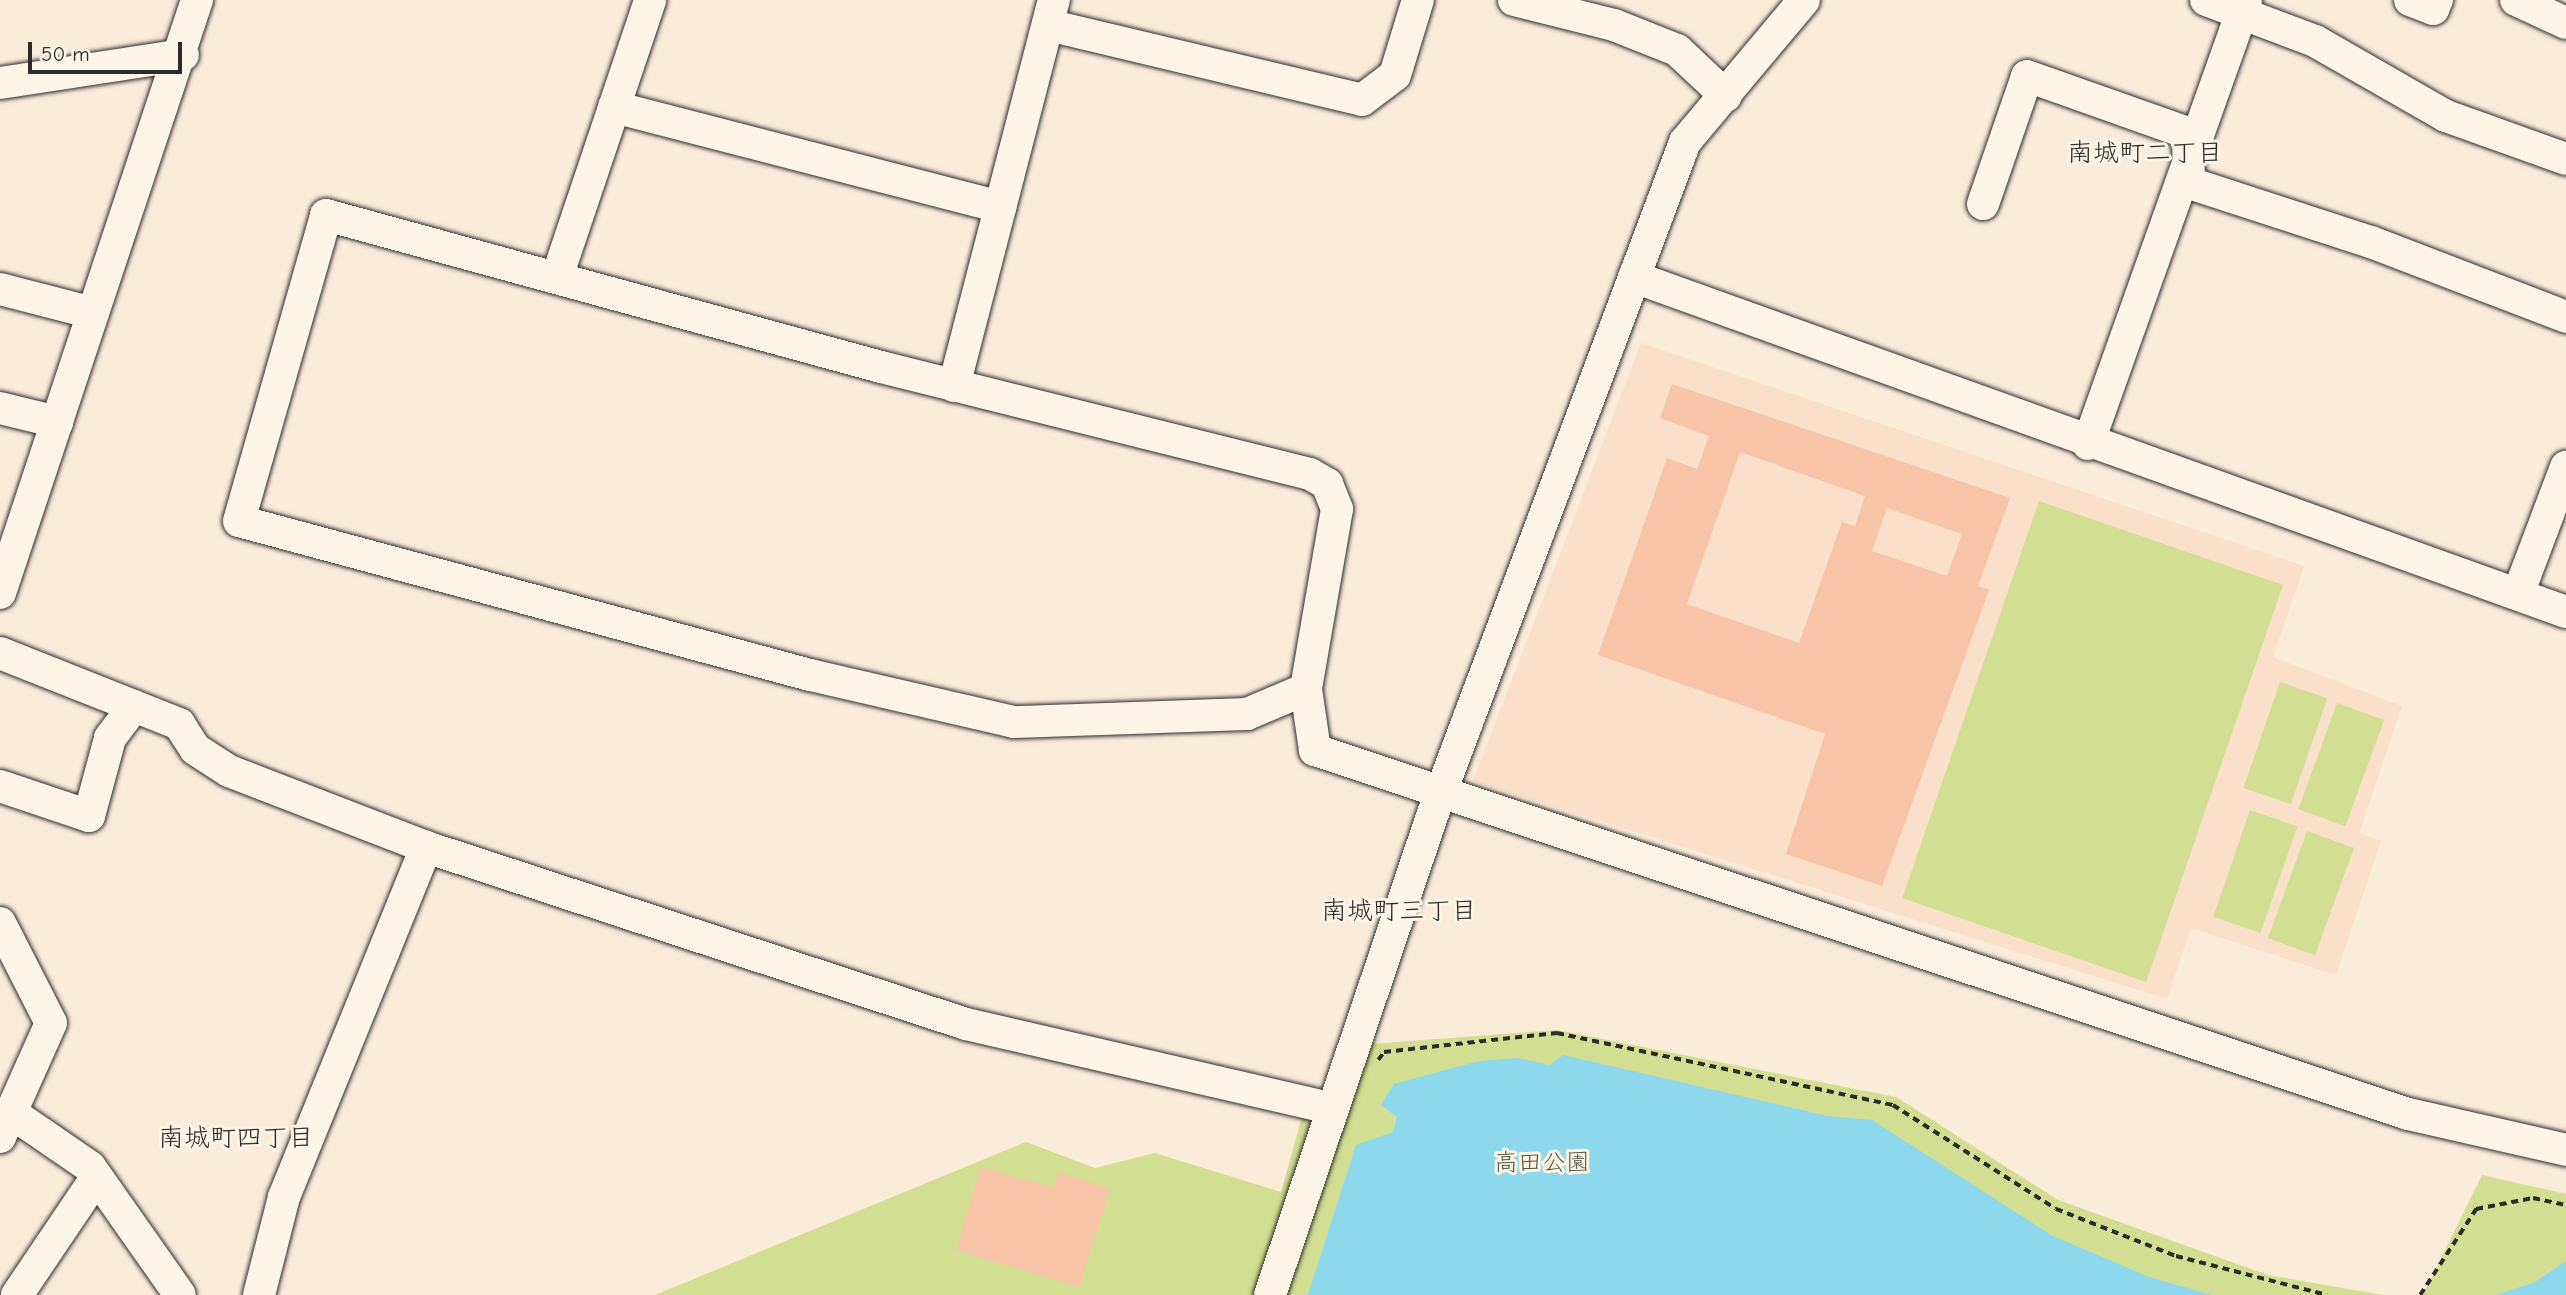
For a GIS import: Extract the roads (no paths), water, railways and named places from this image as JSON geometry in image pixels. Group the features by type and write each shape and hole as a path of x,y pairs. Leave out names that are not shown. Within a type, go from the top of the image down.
{"street":[{"path":"0,593 10,531 57,422 183,55 197,0"},
{"path":"557,277 650,0"},
{"path":"954,386 1051,13 1362,100 1385,89 1395,75 1418,0"},
{"path":"1514,0 1614,25 1677,50 1726,96"},
{"path":"1270,1295 1329,1108 1443,788 1685,142 1804,0"},
{"path":"2206,0 2243,7 2315,41 2446,116 2566,159"},
{"path":"2410,0 2433,9 2437,0"},
{"path":"2516,0 2566,23"},
{"path":"2088,444 2243,7"},
{"path":"0,83 183,55"},
{"path":"1983,204 2027,76 2188,133 2193,147 2189,183 2371,242 2566,317"},
{"path":"614,107 1000,207"},
{"path":"1306,689 1247,714 1014,722 810,675 239,521 326,215 954,386 1294,469 1327,484 1337,509 1306,689 1315,751 1443,788 2408,1114 2566,1150"},
{"path":"1634,277 2088,444 2566,612"},
{"path":"0,289 93,313"},
{"path":"0,408 57,422"},
{"path":"2518,593 2566,467"},
{"path":"0,653 179,724 195,750 229,771 426,848 966,1024 1329,1108"},
{"path":"0,786 89,816 110,738 134,706"},
{"path":"259,1295 284,1197 426,848"},
{"path":"0,923 51,1023 7,1125 90,1167 180,1295"},
{"path":"17,1295 96,1178"}],"water":[{"path":"1563,1055 1828,1116 1872,1120 2051,1235 2149,1277 2212,1295 1308,1295 1356,1145 1393,1132 1397,1117 1381,1105 1394,1084 1479,1061 1519,1058 1550,1065"},
{"path":"2566,1261 2566,1295 2497,1295 2535,1282"}],"district":[{"name":"南城町二丁目","path":"2145,154"},
{"name":"南城町三丁目","path":"1399,912"},
{"name":"南城町四丁目","path":"236,1139"}],"park label":[{"name":"高田公園","path":"1542,1163"}]}
